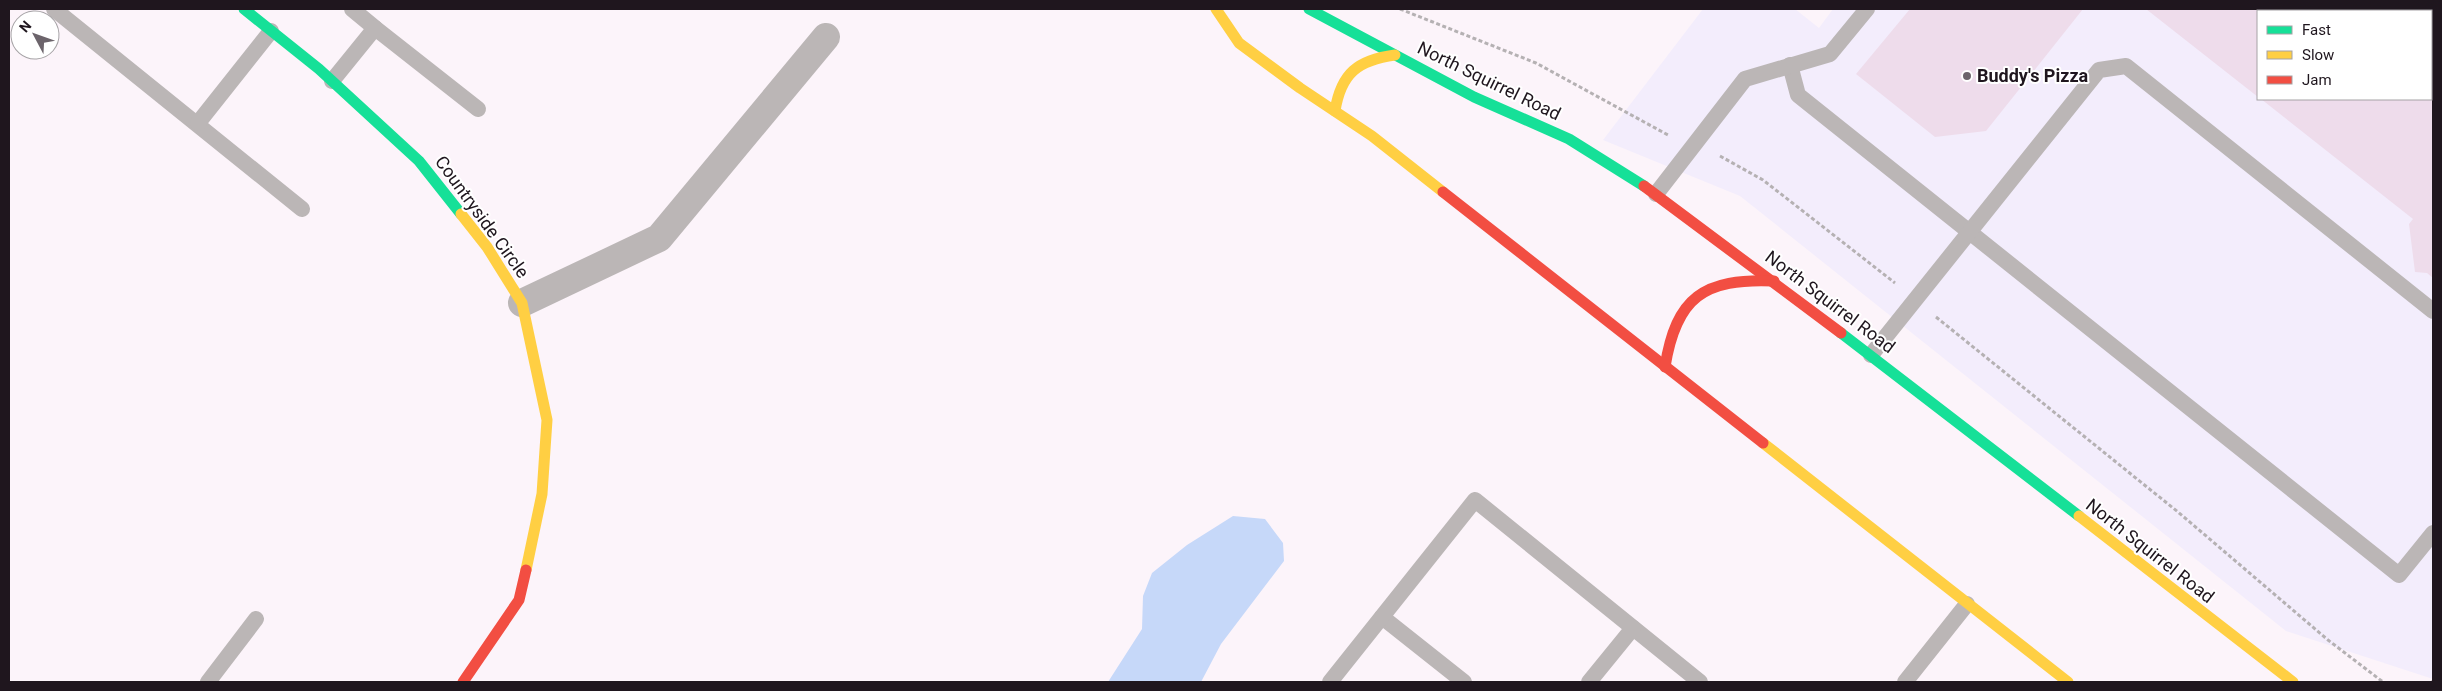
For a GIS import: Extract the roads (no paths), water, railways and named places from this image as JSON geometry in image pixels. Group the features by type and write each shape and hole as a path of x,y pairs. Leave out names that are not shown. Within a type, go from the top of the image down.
{"street":[{"name":"Countryside Circle","path":"244,9 332,81 419,161 487,247 522,303 547,420 542,494 519,600 463,682"},
{"path":"1216,9 1239,43 1395,154 1564,284 1665,366 2068,682"},
{"name":"North Squirrel Road","path":"1309,9 1474,97 1569,139 1656,194 1774,281 2291,682"},
{"path":"522,303 659,238 826,37"},
{"path":"1335,112 1336,98 1341,85 1352,70 1378,56 1395,55"},
{"path":"1665,366 1667,344 1673,324 1686,307 1701,293 1725,282 1750,278 1774,281"}],"lane":[{"path":"54,9 302,208"},
{"path":"352,9 478,109"},
{"path":"1656,194 1745,79 1830,54 1867,9"},
{"path":"332,81 375,28"},
{"path":"198,123 271,31"},
{"path":"1790,65 1798,94 2399,575 2433,533"},
{"path":"1870,355 1970,233 2099,70 2126,66 2433,311"},
{"path":"1330,682 1474,500 1700,682"},
{"path":"1904,682 1967,604"},
{"path":"1382,617 1464,682"},
{"path":"208,682 256,619"},
{"path":"1589,682 1632,628"}],"water":[{"path":"1233,516 1265,519 1283,543 1284,561 1221,644 1201,682 1108,682 1142,629 1143,596 1152,573 1187,545"}],"place":[{"name":"Buddy's Pizza","path":"1967,76"}]}
